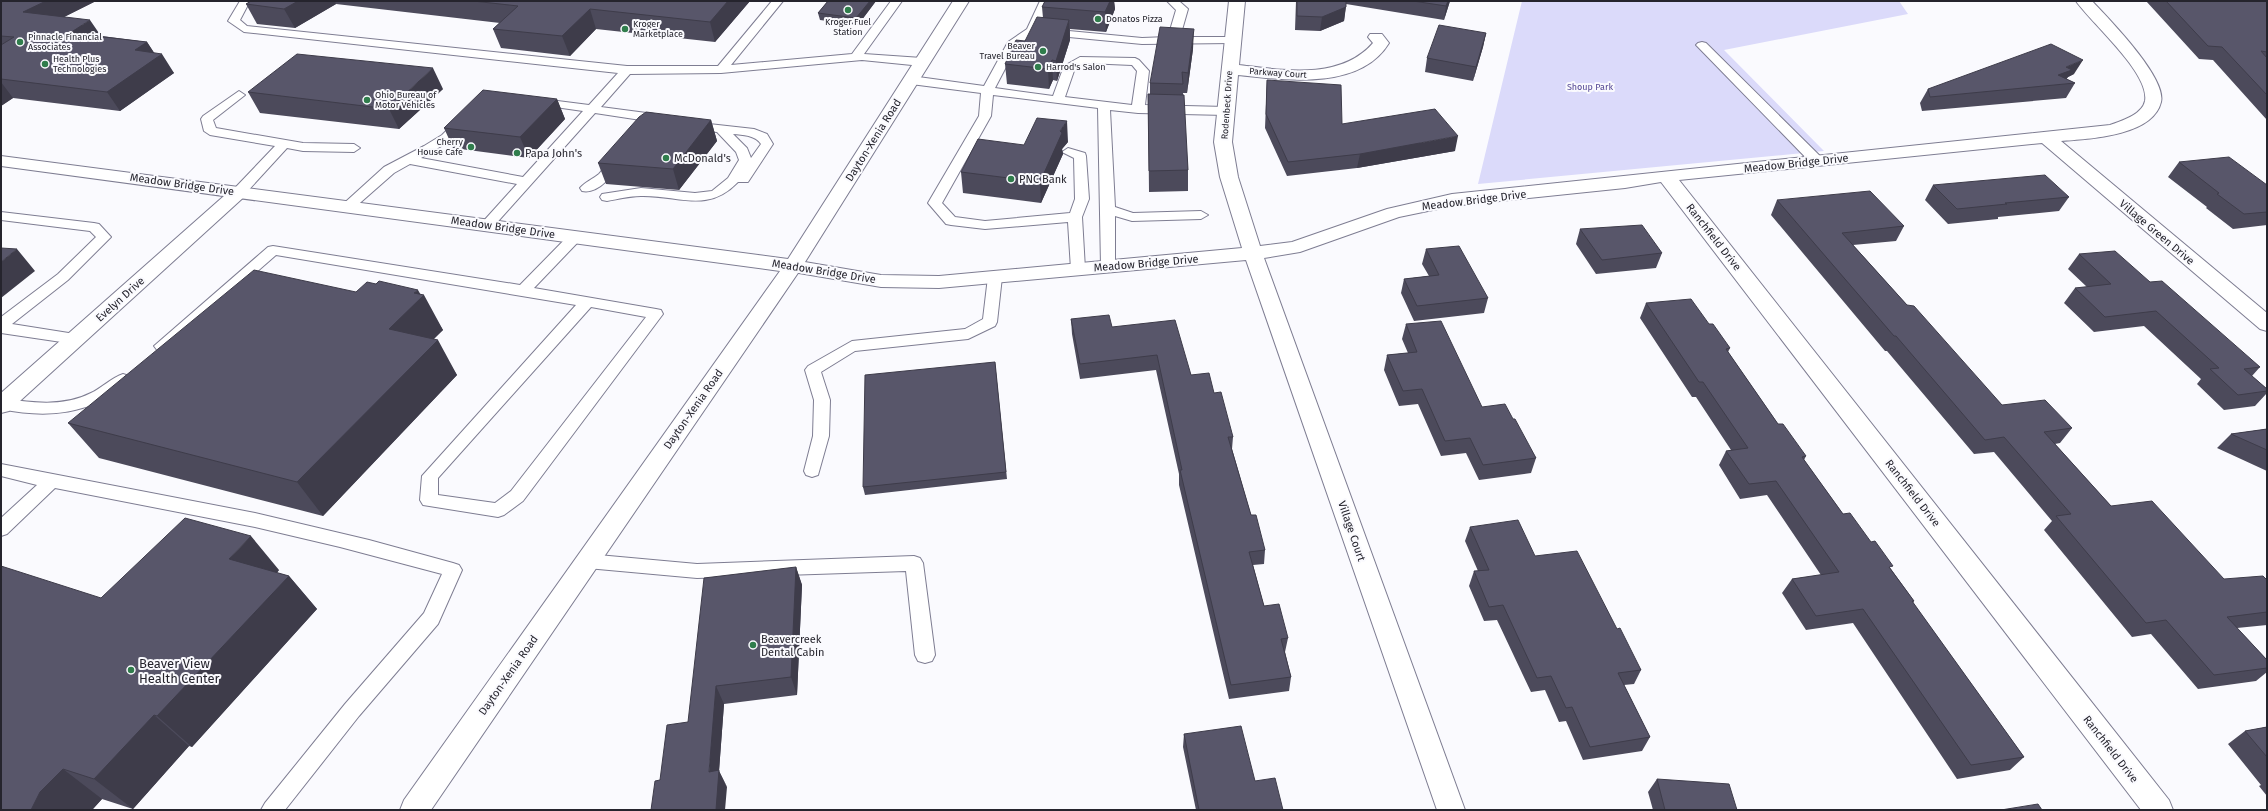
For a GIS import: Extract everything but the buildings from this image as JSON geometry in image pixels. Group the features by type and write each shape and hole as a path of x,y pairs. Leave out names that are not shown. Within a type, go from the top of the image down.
{"street":[{"name":"Dayton-Xenia Road","path":"414,810 792,266 961,1"},
{"name":"Rodenbeck Drive","path":"1237,1 1229,69 1223,142 1228,177 1253,253"},
{"name":"Meadow Bridge Drive","path":"1,162 348,206 792,266 881,280 939,282 1293,248 1314,242 1394,213 1447,201 1625,184 1666,176 2048,139 2102,132 2128,124 2148,111 2153,101 2151,84 2142,68 2084,1"},
{"name":"Parkway Court","path":"1229,69 1301,75 1334,72 1361,61 1379,47 1381,43 1376,37"},
{"name":"Village Green Drive","path":"2048,139 2267,324"},
{"name":"Ranchfield Drive","path":"1666,176 2159,810"},
{"name":"Evelyn Drive","path":"2,405 239,192"},
{"name":"Village Court","path":"1253,253 1451,810"}],"lane":[{"path":"245,1 234,20 244,29 627,70 721,69 855,58 916,71 987,91 1138,109 1226,111"},
{"path":"721,69 778,1"},
{"path":"855,58 898,1"},
{"path":"1045,1 1032,31 1012,44 987,91 985,116 934,203 951,220 985,225 1075,217"},
{"path":"1172,1 1182,9 1173,40"},
{"path":"1032,31 1142,41 1233,40"},
{"path":"1702,45 1817,161"},
{"path":"1058,100 1070,66 1084,59 1135,62 1143,71 1138,109"},
{"path":"487,225 627,70"},
{"path":"239,95 207,119 210,131 303,147 354,148"},
{"path":"523,100 654,118"},
{"path":"1104,105 1108,209 1108,266"},
{"path":"348,206 389,170 410,160 446,138 473,110"},
{"path":"647,129 652,126 666,124"},
{"path":"607,197 641,192 695,197 716,194 734,189 747,175 768,144 763,137 750,132 679,124"},
{"path":"716,194 733,180 745,160 742,151 721,129"},
{"path":"972,140 986,141"},
{"path":"239,192 284,144"},
{"path":"587,188 603,176 624,151"},
{"path":"1068,152 1080,156 1082,199 1075,217 1078,269"},
{"path":"410,160 526,182"},
{"path":"1108,209 1132,217 1202,215"},
{"path":"1,216 94,227 104,237 63,277 1,325"},
{"path":"524,290 575,237"},
{"path":"149,357 273,250 524,290 656,314 517,496 498,510 429,500 430,476 587,302"},
{"path":"812,471 821,436 822,400 813,370 852,346 968,334 990,322 995,277"},
{"path":"1,328 75,339"},
{"path":"2,405 36,410 72,408 113,388 131,373"},
{"path":"1,470 51,482 226,513 385,550 453,570 431,618 352,710 272,810"},
{"path":"1,529 51,482"},
{"path":"587,561 697,571 914,564 925,655"}],"green space":[{"name":"Shoup Park","path":"1522,1 1899,1 1908,14 1724,50 1824,151 1478,184"}],"place":[{"name":"Kroger Fuel Station","path":"848,10"},
{"name":"Donatos Pizza","path":"1098,19"},
{"name":"Kroger Marketplace","path":"625,29"},
{"name":"Pinnacle Financial Associates","path":"20,42"},
{"name":"Beaver Travel Bureau","path":"1043,51"},
{"name":"Health Plus Technologies","path":"45,64"},
{"name":"Harrod's Salon","path":"1038,67"},
{"name":"Ohio Bureau of Motor Vehicles","path":"367,100"},
{"name":"Cherry House Cafe","path":"471,147"},
{"name":"Papa John's","path":"517,153"},
{"name":"McDonald's","path":"666,158"},
{"name":"PNC Bank","path":"1011,179"},
{"name":"Beavercreek Dental Cabin","path":"753,645"},
{"name":"Beaver View Health Center","path":"131,670"}]}
